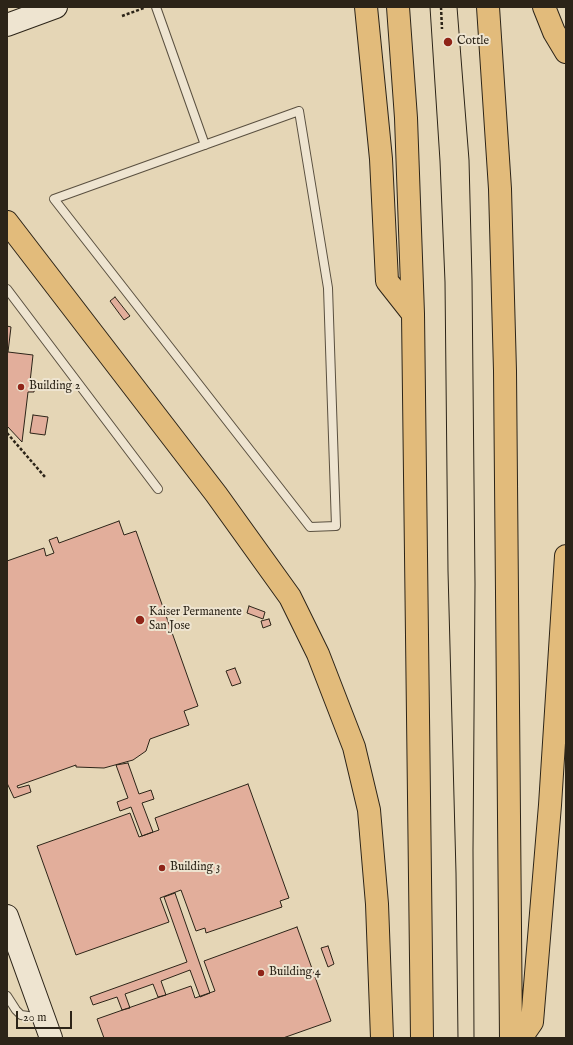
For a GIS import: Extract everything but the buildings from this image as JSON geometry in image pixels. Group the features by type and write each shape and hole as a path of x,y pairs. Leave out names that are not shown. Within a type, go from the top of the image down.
{"highway":[{"path":"366,7 381,159 387,281 412,314"},
{"path":"398,7 406,118 412,314 422,1038"},
{"path":"488,7 500,189 505,371 511,1038"},
{"path":"544,7 554,32 566,52"},
{"path":"7,222 221,501 290,597 318,654 354,747 369,810 377,904 382,1038"},
{"path":"521,1038 532,1022 550,805 566,556"}],"street":[{"path":"7,25 56,7"},
{"path":"7,916 47,1028"}],"lane":[{"path":"156,7 205,144"},
{"path":"299,111 328,288 336,526 310,527 54,199 205,144 299,111"},
{"path":"7,289 158,489"},
{"path":"7,996 21,1015 47,1028"}],"path":[{"path":"122,16 147,7"},
{"path":"441,7 442,29"},
{"path":"7,433 45,477"}],"tram line":[{"path":"430,7 440,161 445,282 448,571 456,873 458,1038"},
{"path":"457,7 469,160 472,280 475,584 473,850 474,1038"}],"place":[{"name":"Cottle","path":"448,42"},
{"name":"Building 2","path":"21,387"},
{"name":"Kaiser Permanente San Jose","path":"140,620"},
{"name":"Building 3","path":"162,868"},
{"name":"Building 4","path":"261,973"}]}
